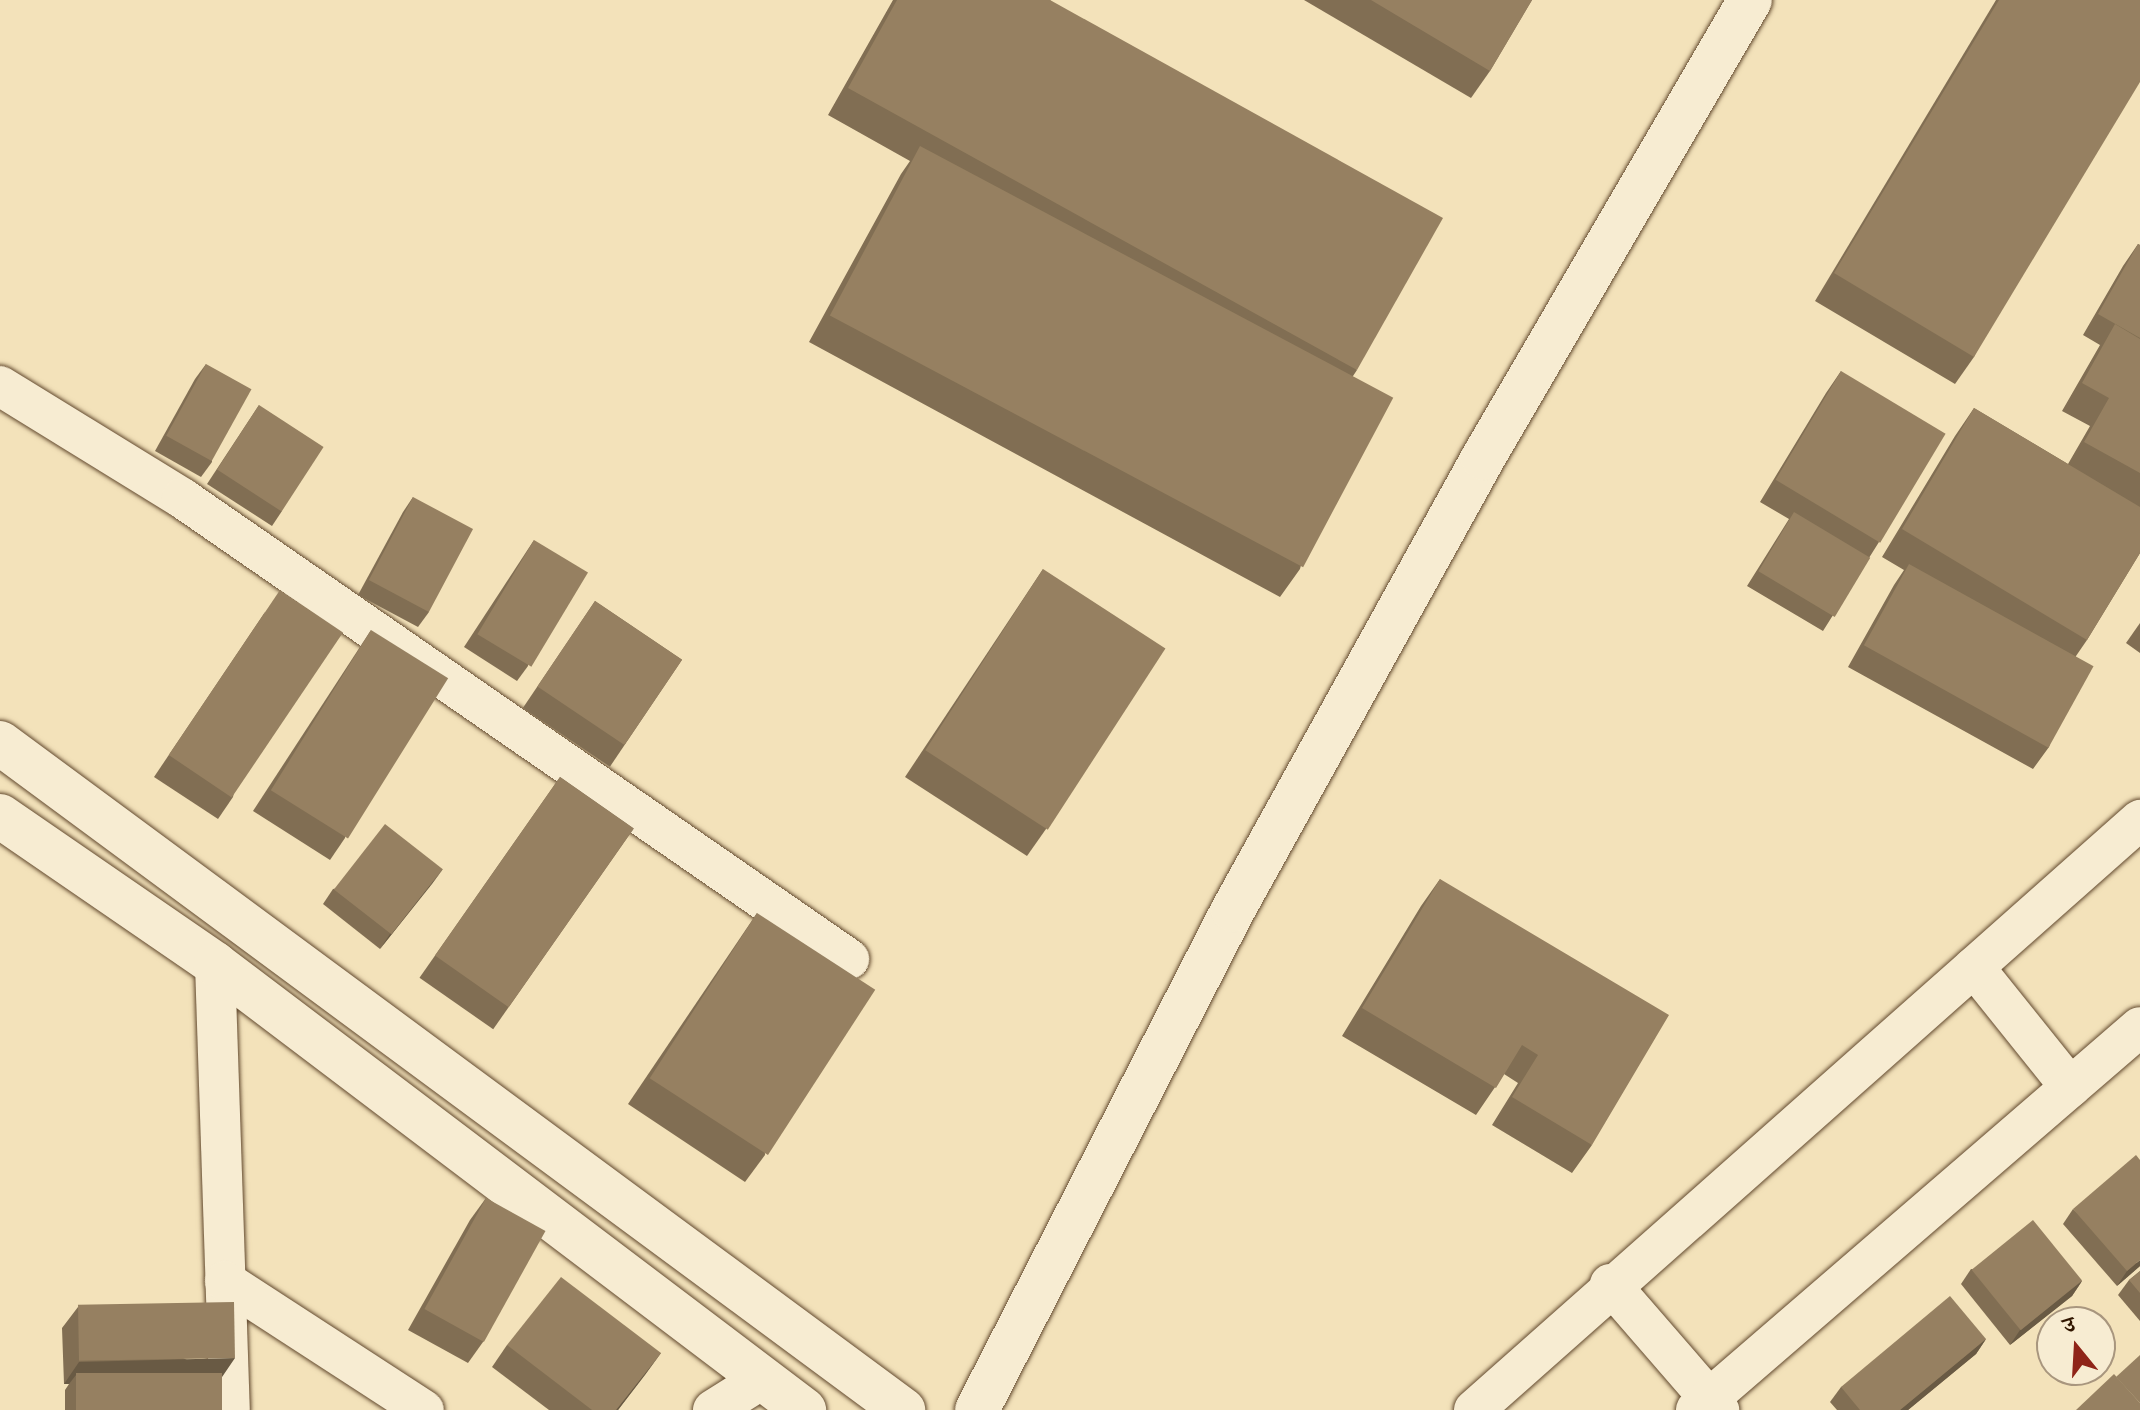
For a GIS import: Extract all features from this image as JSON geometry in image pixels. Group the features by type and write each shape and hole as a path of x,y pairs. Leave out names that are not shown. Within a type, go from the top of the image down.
{"street":[{"path":"977,1410 1248,883 1483,458 1750,0"},
{"path":"0,386 182,498 849,959"},
{"path":"0,743 903,1410"},
{"path":"0,816 215,964 804,1410"},
{"path":"1474,1410 1610,1284 2140,820"},
{"path":"215,964 230,1410"},
{"path":"1974,967 2070,1087"},
{"path":"1610,1284 1708,1406 2140,1027"},
{"path":"225,1281 424,1410"},
{"path":"713,1410 762,1379"}],"building":[{"path":"897,0 1050,0 1443,218 1357,370 848,88"},
{"path":"1371,0 1532,0 1490,71"},
{"path":"1999,0 2140,0 2140,82 1974,357 1834,273"},
{"path":"920,146 1393,398 1303,567 830,316"},
{"path":"2140,245 2140,338 2098,314"},
{"path":"2115,324 2140,339 2140,473 2084,442 2109,398 2082,383"},
{"path":"206,364 251,389 212,461 166,436"},
{"path":"1841,371 1946,434 1880,543 1776,480"},
{"path":"259,405 324,447 282,512 217,470"},
{"path":"1974,408 2140,507 2140,553 2087,640 1902,529"},
{"path":"413,497 473,529 429,612 369,580"},
{"path":"1794,512 1870,558 1835,617 1758,571"},
{"path":"534,540 588,572 531,667 477,634"},
{"path":"1909,564 2094,666 2048,748 1864,645"},
{"path":"1043,569 1165,649 1048,830 925,750"},
{"path":"280,590 343,632 232,797 169,755"},
{"path":"595,601 682,660 624,745 537,686"},
{"path":"371,630 448,678 348,839 271,790"},
{"path":"560,777 634,829 509,1007 435,956"},
{"path":"385,824 443,869 391,934 334,889"},
{"path":"1440,879 1669,1015 1592,1145 1512,1097 1538,1055 1522,1045 1496,1088 1362,1008"},
{"path":"757,913 875,990 768,1155 650,1078"},
{"path":"2136,1155 2140,1160 2140,1260 2127,1271 2073,1209"},
{"path":"486,1198 545,1231 484,1342 424,1309"},
{"path":"2033,1220 2082,1281 2051,1306 2036,1306 2036,1318 2021,1330 1972,1270"},
{"path":"2140,1271 2140,1293 2129,1280"},
{"path":"561,1277 661,1353 616,1410 592,1410 507,1345"},
{"path":"1950,1296 1986,1339 1900,1410 1860,1410 1841,1387"},
{"path":"234,1302 235,1358 79,1361 78,1305"},
{"path":"2140,1355 2140,1403 2116,1377"},
{"path":"76,1373 222,1373 222,1410 76,1410"},
{"path":"2116,1376 2140,1403 2140,1410 2076,1410 2101,1386 2116,1386"}]}
